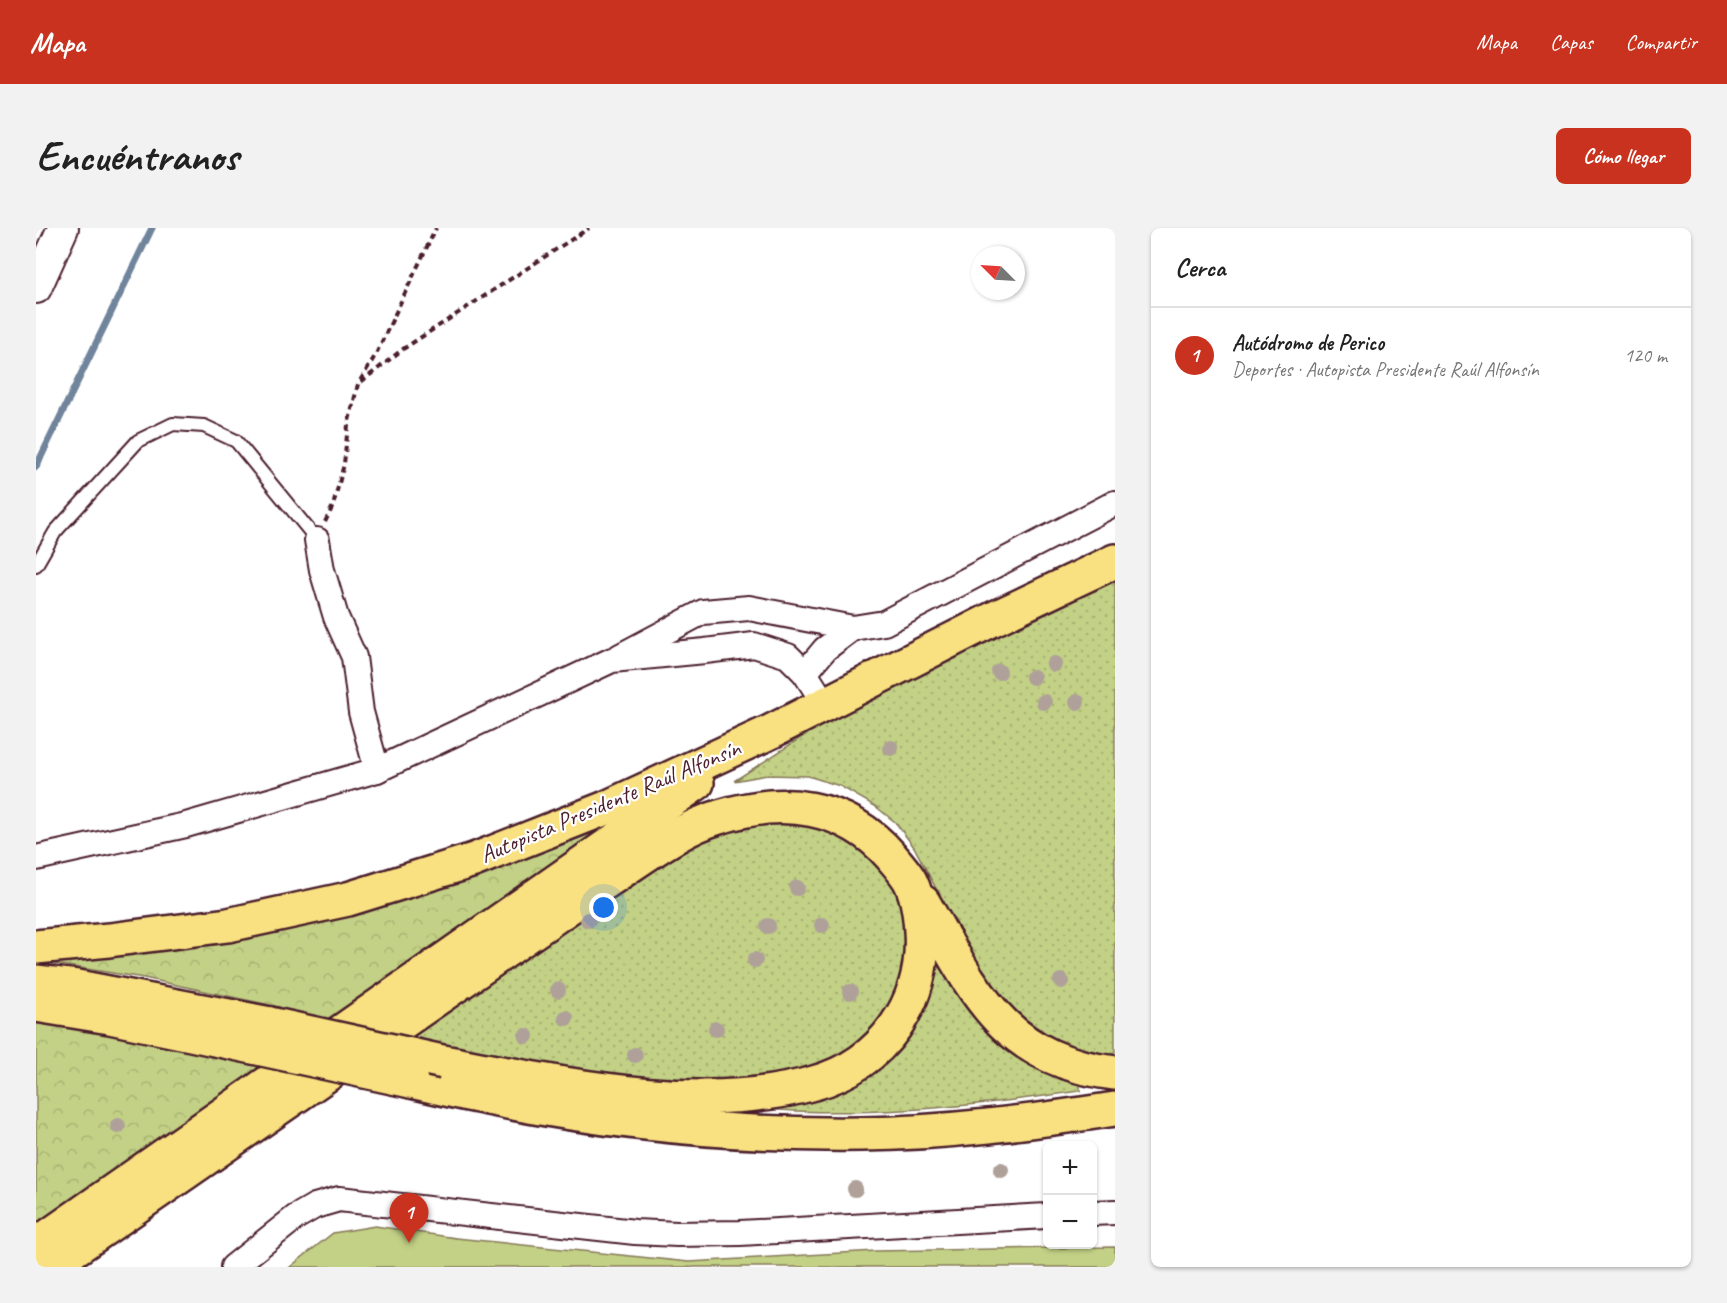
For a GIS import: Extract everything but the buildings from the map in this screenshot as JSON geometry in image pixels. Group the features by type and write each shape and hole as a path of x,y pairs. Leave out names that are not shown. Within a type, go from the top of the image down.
{"highway":[{"name":"Autopista Presidente Raúl Alfonsín","path":"36,947 228,926 348,899 474,860 606,808 770,732 995,618 1115,561"},
{"path":"36,1245 770,732"},
{"path":"48,1267 604,882 686,831 718,817 750,809 775,806 814,809 856,825 876,839 910,880 967,978 986,1006 1004,1026 1029,1045 1057,1059 1082,1067 1115,1073"},
{"path":"36,1005 442,1062 572,1086 672,1095 753,1094 786,1090 817,1083 866,1058 888,1037 904,1014 917,984 923,952 921,918 910,880"},
{"path":"36,982 77,987 262,1035 411,1081 594,1118 731,1130 861,1134 911,1132 1049,1119 1115,1109"}],"street":[{"path":"36,288 63,228"},
{"path":"36,858 186,825 377,770 612,660 703,612 749,608 853,628 884,623 1115,503"},
{"path":"317,540 322,570 336,618 354,657 361,712 377,770"},
{"path":"805,673 825,649 853,628"},
{"path":"612,660 754,645 788,656 805,673 824,704"},
{"path":"233,1267 296,1217 315,1206 339,1199 635,1232 677,1234 740,1233 1043,1216"},
{"path":"1097,1213 1115,1212"}],"lane":[{"path":"36,565 55,532 138,441 173,424 204,426 236,441 317,540"}],"path":[{"path":"317,540 333,506 344,464 348,425 358,384 375,356 436,228"},
{"path":"358,384 403,349 589,228"}],"green space":[{"path":"1115,574 1115,1064 1039,1034 997,994 981,973 914,847 895,822 875,806 840,786 808,776 767,775 734,781 856,702"},
{"path":"658,801 36,1231 36,1021 222,1051 279,1007 144,978 36,961 161,951 237,939"},
{"path":"758,818 831,823 894,873 910,925 902,985 876,1027 855,1046 837,1058 794,1073 728,1080 629,1077 497,1058 387,1032 679,844"},
{"path":"929,952 1080,1077 1080,1091 912,1110 827,1112 743,1107 845,1083"},
{"path":"375,1226 456,1238 689,1262 876,1251 1115,1247 1115,1267 290,1267 333,1233"}],"waterway":[{"path":"36,467 152,228"}],"place":[{"name":"Autódromo de Perico","path":"409,1243"}]}
